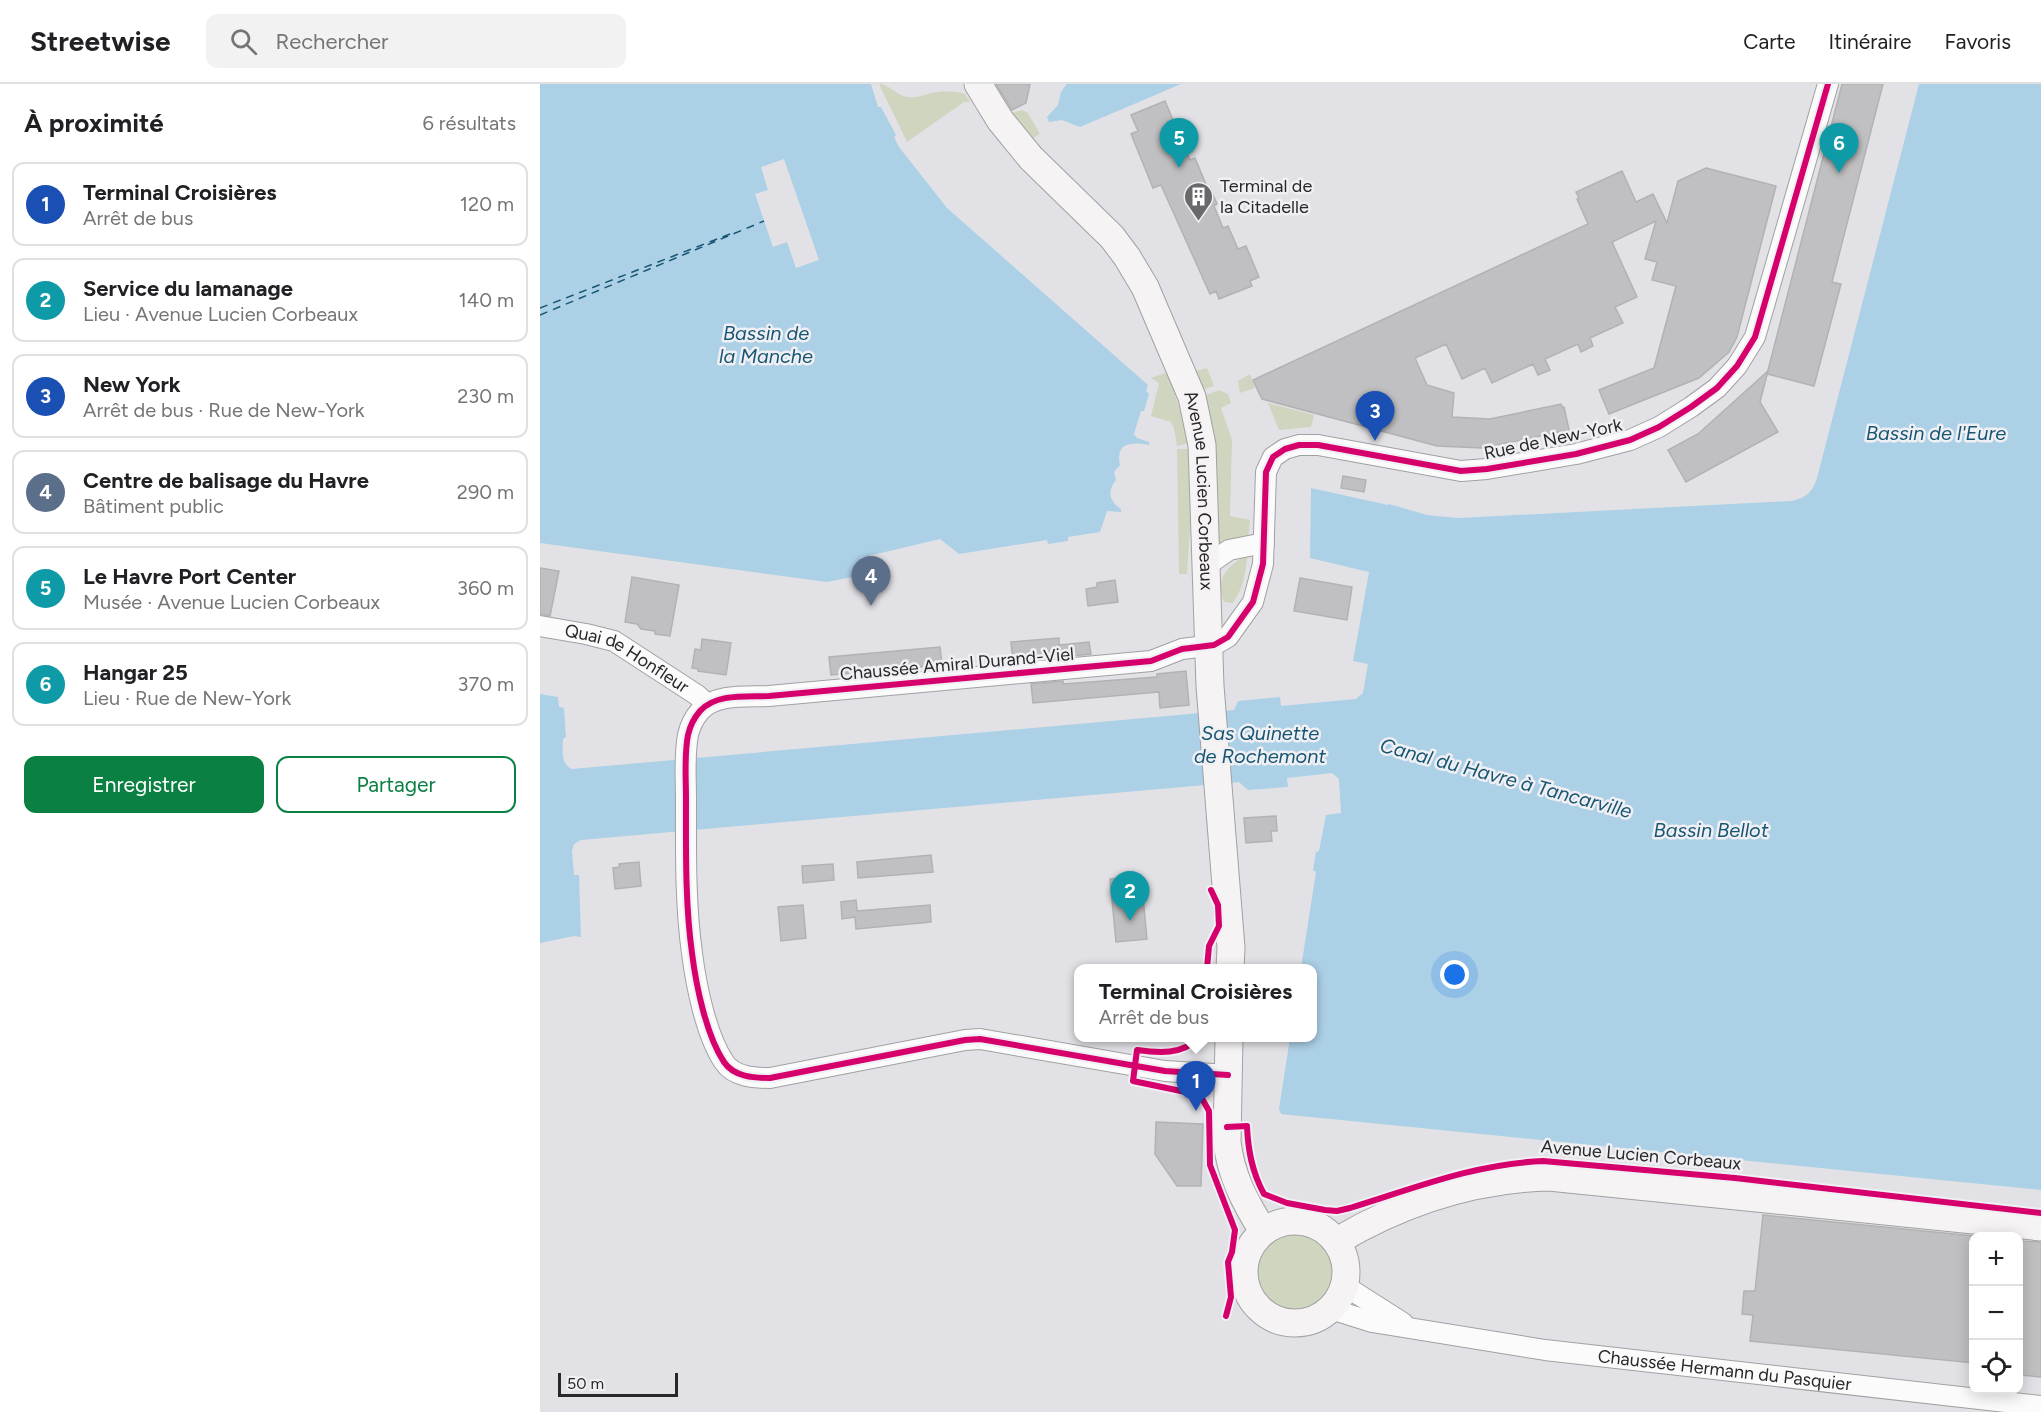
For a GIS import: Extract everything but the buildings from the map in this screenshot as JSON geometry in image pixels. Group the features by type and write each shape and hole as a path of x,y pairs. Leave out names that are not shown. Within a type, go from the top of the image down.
{"main road":[{"name":"Avenue Lucien Corbeaux","path":"978,84 1000,120 1031,158 1112,237 1145,287 1185,380 1195,412 1202,445 1211,708 1231,948 1230,964"},
{"path":"1229,1042 1227,1142 1229,1157 1236,1183 1263,1231"},
{"name":"Avenue Lucien Corbeaux","path":"1337,1241 1359,1229 1451,1191 1500,1180 1549,1177 2041,1227"},
{"path":"1294,1220 1310,1222 1325,1229 1337,1241 1346,1262 1345,1286 1340,1298 1321,1316 1299,1323 1276,1320 1257,1306 1250,1297 1245,1284 1246,1255 1253,1242 1263,1231 1277,1223 1294,1220"}],"street":[{"name":"Rue de New-York","path":"1208,646 1228,637 1253,602 1264,543 1266,472 1273,457 1285,449 1299,445 1318,445 1461,471 1487,469 1576,454 1630,440 1659,427 1718,387 1737,366 1755,337 1828,84"},
{"path":"1206,566 1229,550 1264,543"},
{"path":"1207,604 1229,614 1246,610"},
{"name":"Quai de Honfleur","path":"540,626 614,641 697,695 707,704"},
{"name":"Chaussée Amiral Durand-Viel","path":"707,704 723,698 769,696 1151,661 1182,649 1208,646"},
{"path":"707,704 694,718 687,736 686,839 690,935 703,1009 725,1064 736,1072 754,1078 770,1078 980,1039 1165,1071 1228,1075"},
{"name":"Chaussée Hermann du Pasquier","path":"1345,1286 1410,1327"},
{"name":"Chaussée Hermann du Pasquier","path":"1331,1309 1372,1322 1545,1350 2041,1406"}],"green space":[{"path":"879,84 908,97 936,92 952,92 965,94 970,102 964,102 907,142"},
{"path":"1022,110 1028,113 1040,134 1033,138 1012,113"},
{"path":"1207,368 1214,386 1202,390 1196,371"},
{"path":"1168,372 1190,443 1177,446 1171,422 1151,416 1159,383 1151,378"},
{"path":"1250,374 1255,388 1240,393 1238,381"},
{"path":"1219,390 1228,394 1231,403 1221,408 1232,440 1230,516 1250,520 1248,538 1219,550 1217,492 1204,396"},
{"path":"1268,403 1314,415 1311,427 1279,430"},
{"path":"1177,449 1191,449 1191,514 1187,574 1179,574"},
{"path":"1247,556 1245,574 1239,592 1233,603 1224,602 1221,587 1225,574 1234,563"},
{"path":"1294,1229 1309,1232 1322,1241 1331,1254 1334,1269 1331,1284 1322,1297 1309,1306 1294,1309 1279,1306 1266,1297 1257,1284 1254,1269 1257,1254 1266,1241 1279,1232"}],"water":[{"name":"Bassin de la Manche","path":"540,84 871,84 878,107 881,107 896,135 894,137 899,147 947,208 1148,385 1146,391 1149,394 1134,434 1137,438 1149,442 1149,445 1131,444 1122,448 1119,457 1120,465 1114,472 1116,480 1110,492 1121,512 1107,511 1100,532 1068,537 1068,541 1048,544 1047,540 959,554 940,539 860,558 862,575 827,582 540,543"},
{"path":"1067,84 1181,84 1080,127 1062,120 1049,122 1047,117 1058,105 1061,92"},
{"name":"Bassin Bellot","path":"1919,84 2041,84 2041,1190 1281,1114 1279,1109 1289,1042 1317,1042 1317,964 1302,964 1316,872 1313,870 1316,852 1319,851 1326,815 1341,813 1339,779 1332,773 1287,778 1288,787 1248,790 1239,782 581,840 574,844 572,851 574,875 579,875 581,937 574,936 540,943 540,694 558,697 559,707 564,708 566,737 563,739 563,756 568,767 572,769 1234,710 1238,701 1280,697 1281,706 1356,699 1363,693 1368,664 1353,661 1369,572 1310,558 1311,488 1389,504 1427,515 1458,518 1791,501 1811,491 1817,478"}],"pier":[{"path":"784,159 819,260 796,268 787,242 773,247 755,194 768,190 761,167"}],"ferry route":[{"path":"540,315 764,221"},
{"path":"540,308 730,234"}],"cycle path":[{"path":"1228,1075 1165,1071 980,1039 770,1078 751,1077 733,1071 724,1062 707,1024 696,980 690,934 686,876 686,759 688,735 694,719 707,705 732,697 769,696 1151,661 1182,649 1214,645 1228,637 1253,602 1263,564 1266,472 1273,457 1285,449 1299,445 1318,445 1461,471 1487,469 1576,454 1630,440 1659,427 1717,388 1737,366 1755,337 1828,84"},
{"path":"1207,964 1209,946 1219,926 1218,905 1211,890"},
{"path":"1194,1042 1170,1052 1137,1050 1133,1081 1200,1095 1209,1111 1210,1165 1235,1230 1228,1262 1231,1297 1226,1316"},
{"path":"1227,1127 1247,1126 1251,1161 1264,1194 1287,1203 1325,1210 1337,1211 1350,1208 1469,1172 1543,1161 1735,1178 2041,1213"}],"place":[{"name":"Le Havre Port Center","path":"1179,168"},
{"name":"Hangar 25","path":"1839,173"},
{"name":"Terminal de la Citadelle","path":"1199,222"},
{"name":"New York","path":"1375,441"},
{"name":"Centre de balisage du Havre","path":"871,606"},
{"name":"Service du lamanage","path":"1130,921"},
{"name":"Terminal Croisières","path":"1196,1111"}],"water label":[{"name":"Bassin de l'Eure","path":"1936,433"},
{"name":"Sas Quinette de Rochemont","path":"1260,744"},
{"name":"Canal du Havre à Tancarville","path":"1506,778"}]}
